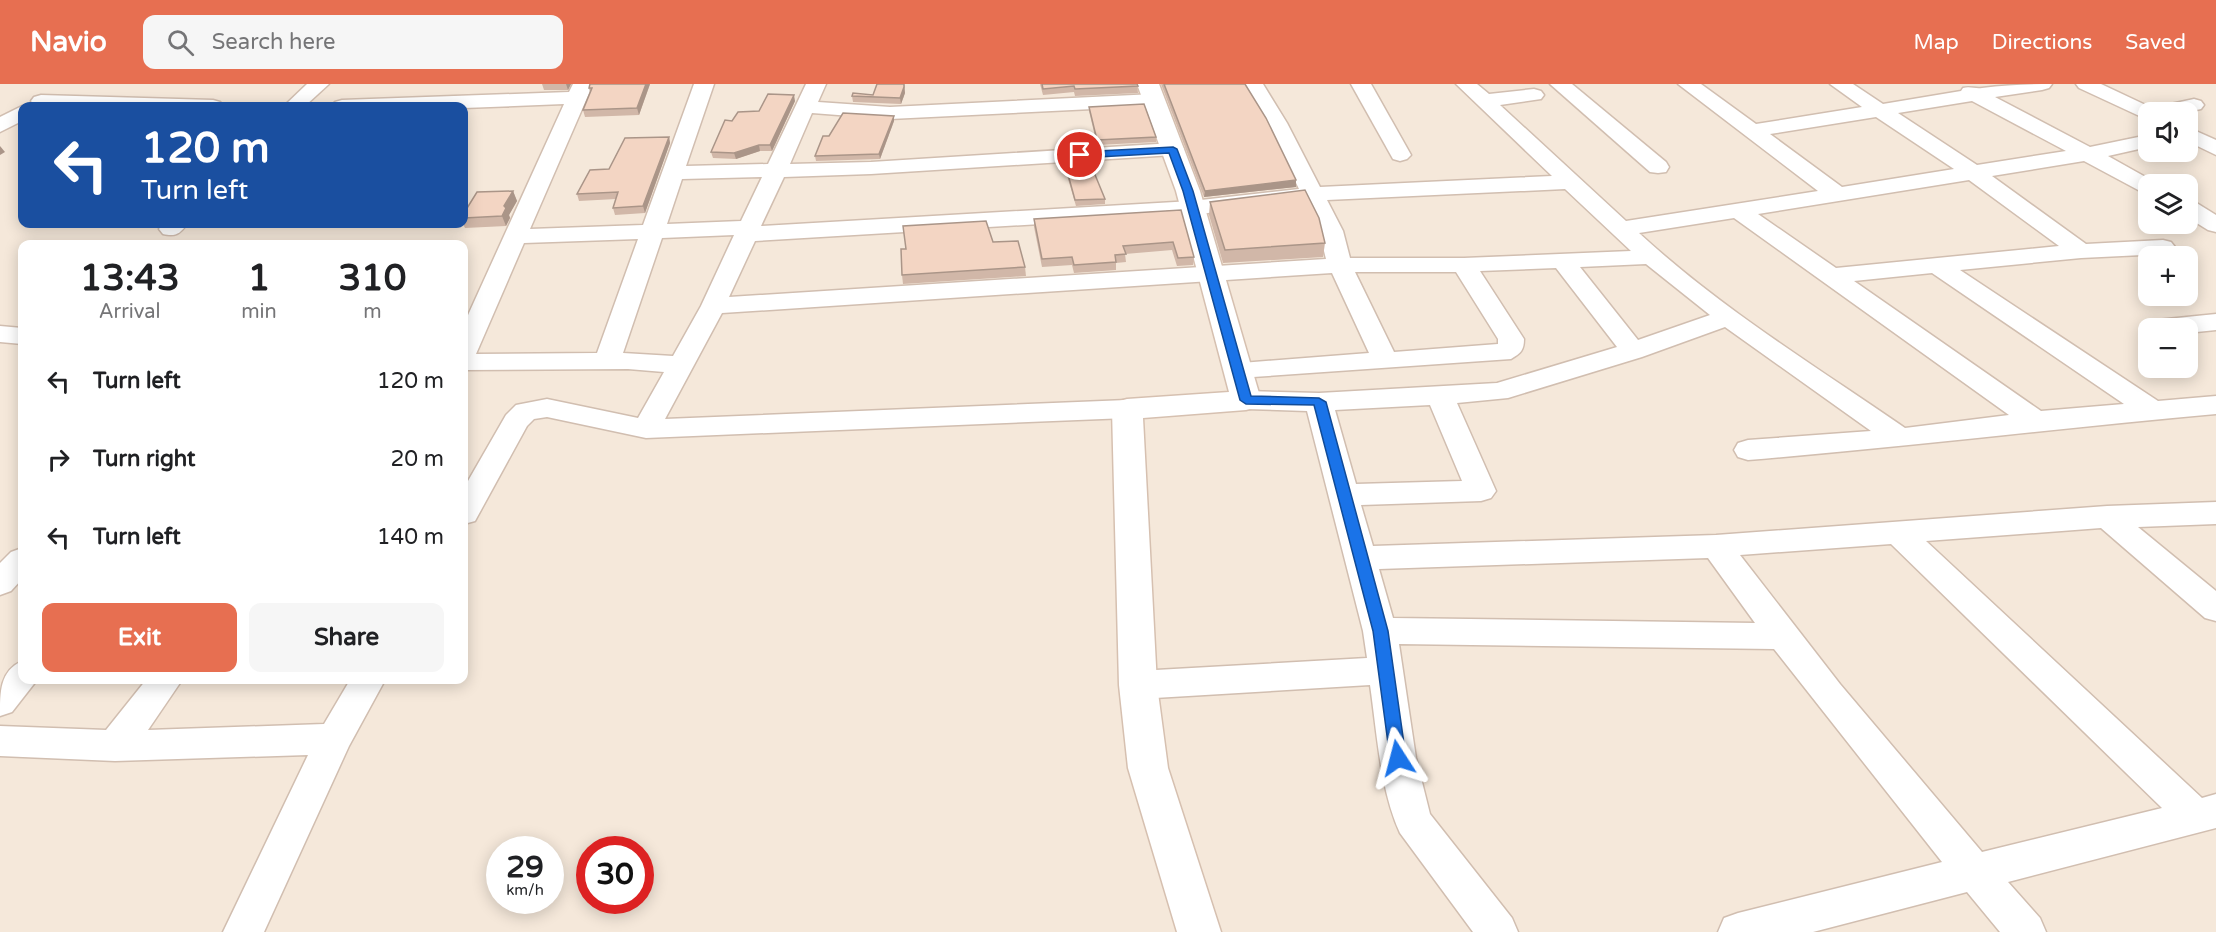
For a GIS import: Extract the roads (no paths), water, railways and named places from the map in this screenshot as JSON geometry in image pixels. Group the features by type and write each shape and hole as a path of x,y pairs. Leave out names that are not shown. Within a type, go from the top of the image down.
{"street":[{"path":"40,102 64,84"},
{"path":"299,102 319,84"},
{"path":"461,101 473,84"},
{"path":"606,362 704,84"},
{"path":"646,429 713,306 816,84"},
{"path":"1253,84 1276,123 1330,231 1340,265 1385,360"},
{"path":"1361,84 1400,155"},
{"path":"1466,84 1651,257 1728,317 1900,438"},
{"path":"1560,84 1658,167"},
{"path":"1688,84 1837,194"},
{"path":"1840,84 1973,172 2081,251"},
{"path":"1956,84 2138,181"},
{"path":"1752,131 2042,84"},
{"path":"2086,84 2138,109"},
{"path":"437,102 580,91 468,342"},
{"path":"806,107 890,113 1151,92 1192,208 1246,400"},
{"path":"1484,101 1534,95"},
{"path":"0,126 18,115"},
{"path":"2198,131 2216,127"},
{"path":"2198,139 2216,149"},
{"path":"1621,229 2088,154 2138,143"},
{"path":"673,173 871,168 1173,149"},
{"path":"517,236 654,231 748,231 1192,208 1311,194 1569,182"},
{"path":"2198,207 2216,207"},
{"path":"1738,210 2036,421"},
{"path":"2198,214 2216,225"},
{"path":"1830,276 1935,264 2138,248"},
{"path":"713,306 1340,265 1464,265 1651,257"},
{"path":"1563,261 1633,351"},
{"path":"1935,264 2153,411"},
{"path":"1238,369 1502,353 1511,348 1511,339 1464,265"},
{"path":"468,506 516,421 526,411 547,408 646,429 1127,409 1246,400 1319,402 1498,392 1633,351 1728,317"},
{"path":"2198,324 2216,322"},
{"path":"0,334 18,336"},
{"path":"468,362 606,362 681,365"},
{"path":"1344,495 1481,491 1440,395"},
{"path":"1319,402 1380,631 1398,758 1413,821 1498,932"},
{"path":"1748,450 1900,438 2036,421 2216,405"},
{"path":"1127,409 1138,685 1149,768 1199,932"},
{"path":"1361,558 1716,546 2107,517 2216,513"},
{"path":"2107,517 2216,609"},
{"path":"1896,531 2206,814"},
{"path":"1716,546 1782,636 1974,873 2026,932"},
{"path":"0,583 18,564"},
{"path":"1380,631 1782,636"},
{"path":"1138,685 1384,668"},
{"path":"0,702 18,680"},
{"path":"115,746 162,684"},
{"path":"243,932 334,739 366,684"},
{"path":"0,741 115,746 334,739"},
{"path":"1738,932 2206,814"}]}
